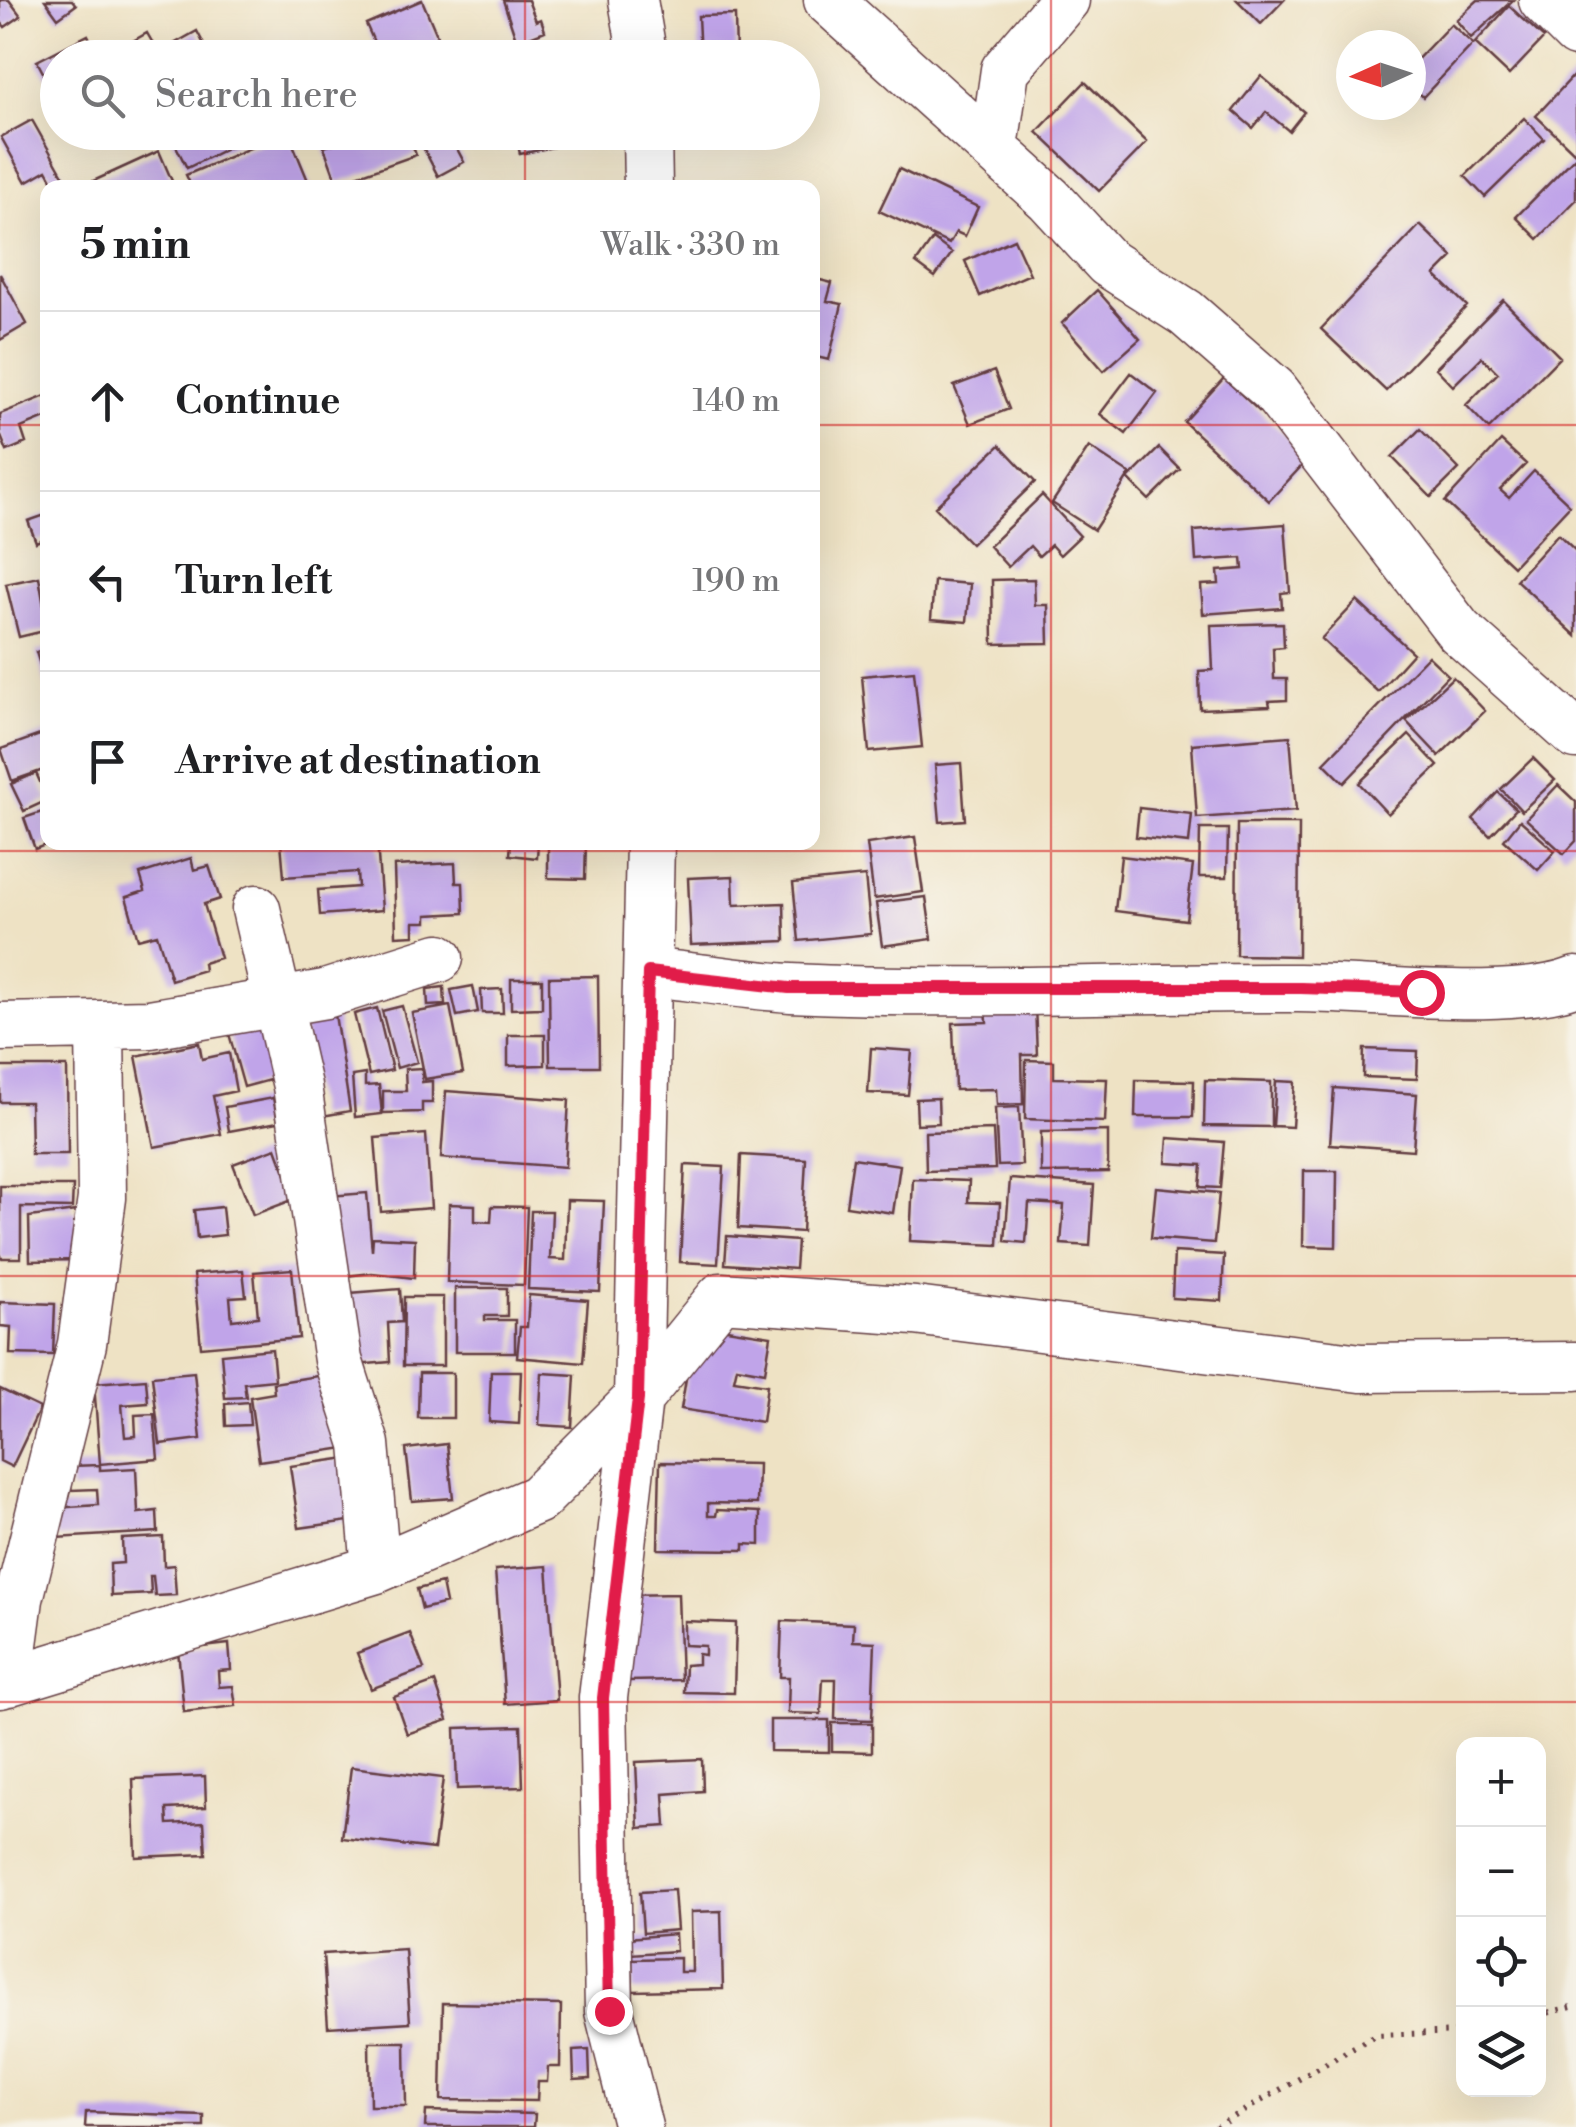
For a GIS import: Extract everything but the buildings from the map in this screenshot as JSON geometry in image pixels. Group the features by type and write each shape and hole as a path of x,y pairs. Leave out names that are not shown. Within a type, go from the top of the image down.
{"street":[{"path":"633,0 640,40"},
{"path":"828,0 994,148 1108,263 1186,313 1274,390 1459,631 1576,736"},
{"path":"994,148 1005,70 1065,0"},
{"path":"1543,0 1576,33"},
{"path":"647,150 648,180"},
{"path":"638,2127 609,2011 603,1698 638,1399 650,850"},
{"path":"256,909 297,1086 338,1360 365,1444 376,1569"},
{"path":"0,1026 150,1024 325,994 439,958"},
{"path":"648,972 789,988 966,990 1301,988 1421,992 1553,990 1576,981"},
{"path":"100,1025 102,1198 82,1344 20,1600 4,1683 376,1569 538,1499 638,1399 721,1296 915,1311 1361,1368 1576,1366"}],"path":[{"path":"1546,2013 1576,2006"},
{"path":"1216,2127 1375,2036 1456,2032"}],"route":[{"path":"609,2011 603,1698 638,1399 648,972 789,988 1301,988 1421,992"}]}
